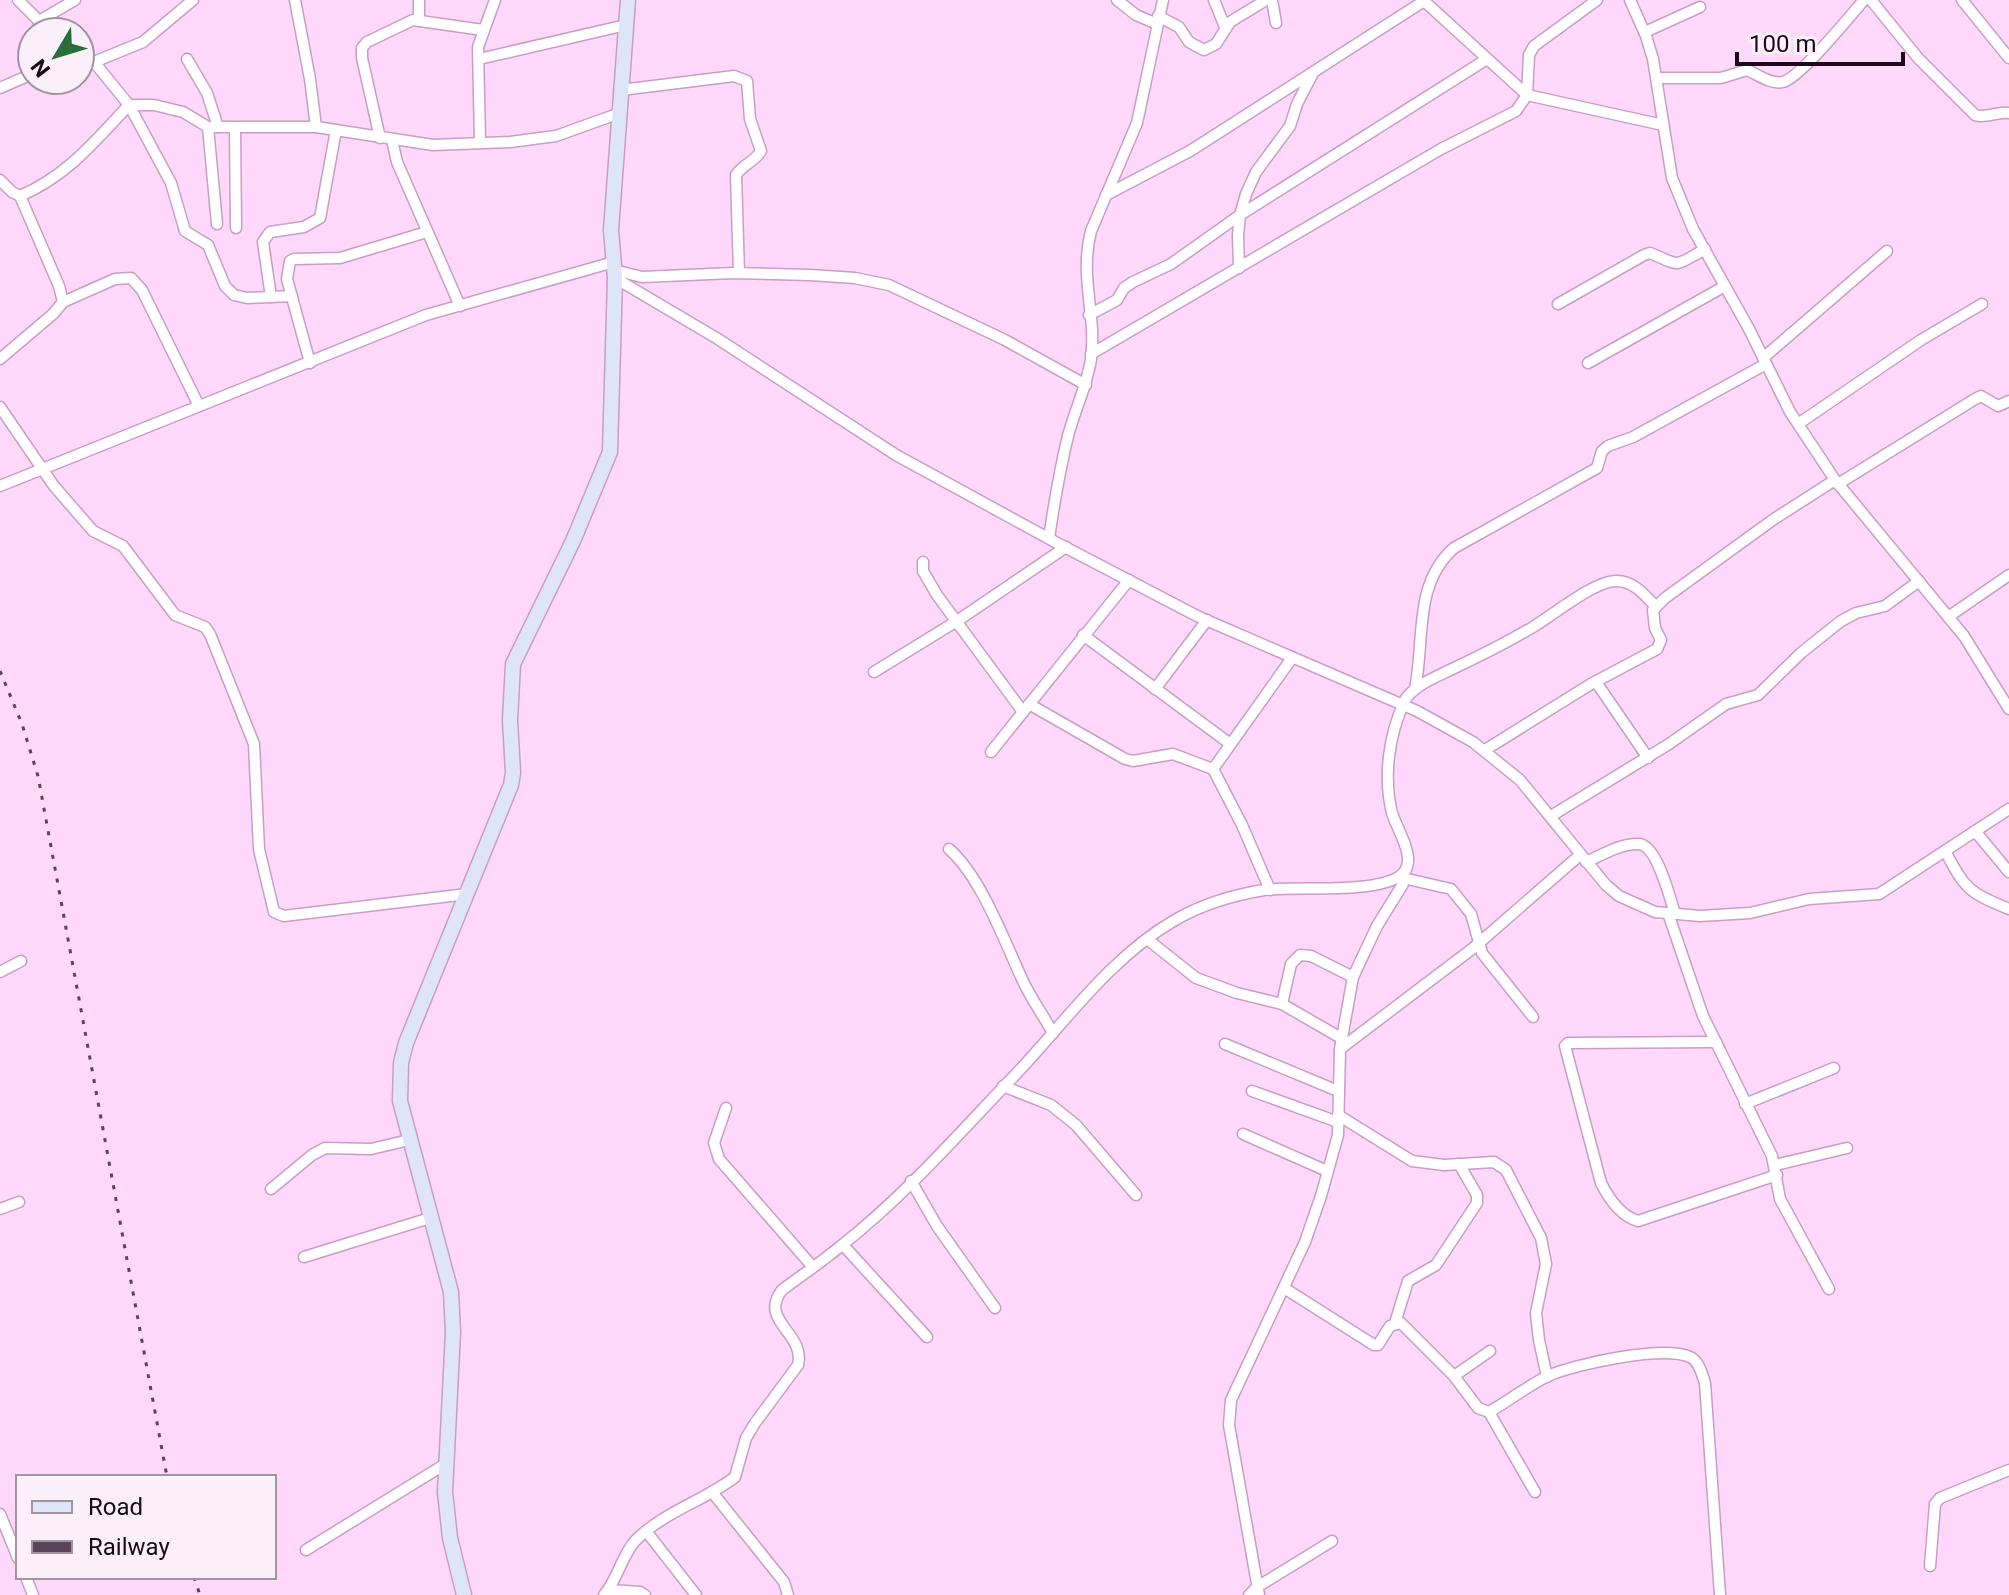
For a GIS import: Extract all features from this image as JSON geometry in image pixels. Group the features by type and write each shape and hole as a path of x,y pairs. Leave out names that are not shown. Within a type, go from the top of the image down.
{"street":[{"path":"18,0 32,16"},
{"path":"53,16 75,0"},
{"path":"96,61 143,42 193,0"},
{"path":"295,0 316,127"},
{"path":"419,0 419,21"},
{"path":"480,142 478,47 495,0"},
{"path":"464,1595 447,1518 452,1308 449,1278 400,1101 401,1063 406,1043 505,800 513,773 510,720 513,664 573,541 610,452 614,270 611,230 628,0"},
{"path":"1117,0 1136,15 1179,27 1189,42 1204,50 1216,44 1225,27 1269,0 1276,23"},
{"path":"1049,538 1069,432 1086,385 1091,354 1085,263 1091,231 1143,103 1163,0"},
{"path":"1214,0 1225,27"},
{"path":"1106,195 1190,151 1424,0 1527,95 1663,125"},
{"path":"1091,354 1441,149 1516,111 1527,95 1529,55 1534,46 1597,0"},
{"path":"1630,0 1645,32 1657,78 1672,178 1705,249 1798,424 1836,482 1948,617 1991,676 2009,709"},
{"path":"1657,78 1721,78 1747,70 1771,81 1784,82 1818,51 1864,0"},
{"path":"1871,0 1918,58 1975,115 1981,118 2009,113"},
{"path":"1962,0 2009,58"},
{"path":"1645,32 1700,7"},
{"path":"380,138 362,58 362,48 367,42 413,20 483,30"},
{"path":"479,59 626,25"},
{"path":"187,59 207,93 213,127 217,224"},
{"path":"1089,315 1108,307 1124,288 1171,264 1240,215 1487,59"},
{"path":"96,64 129,105 171,183 185,231 208,245 225,286 234,295 247,298 292,296"},
{"path":"1239,268 1240,215 1256,172 1286,133 1313,73"},
{"path":"621,90 734,76 747,81 750,119 761,151 736,175 739,273"},
{"path":"20,196 56,178 86,153 129,105 154,105 183,112 213,127 316,127 433,145 556,136 620,113"},
{"path":"235,128 236,228"},
{"path":"271,297 263,242 270,232 304,227 320,218 336,130"},
{"path":"392,140 397,162 460,306"},
{"path":"0,180 20,196 63,302"},
{"path":"310,363 287,279 287,266 294,259 340,258 427,232"},
{"path":"1558,304 1644,255 1650,253 1673,264 1683,262 1705,249"},
{"path":"1415,689 1427,585 1440,561 1454,548 1597,468 1602,451 1608,446 1633,437 1765,361 1887,251"},
{"path":"614,270 896,455 1207,620 1403,705 1485,750 1520,780 1583,858 1619,896 1655,912 1700,916 1750,913 1809,899 1879,894 2009,809"},
{"path":"0,486 426,315 614,270 642,277 739,273 855,278 889,285 1005,340 1086,385"},
{"path":"0,359 63,302 115,279 131,278 142,290 199,406"},
{"path":"1588,363 1725,286"},
{"path":"1798,424 1921,340 1982,304"},
{"path":"1485,750 1660,645 1652,615 1656,607 1718,558 1836,482 1975,399 1981,396 1998,406 2009,401"},
{"path":"0,407 42,469 93,531 123,546 175,615 205,627 210,634 254,744 259,849 274,912 284,916 467,894"},
{"path":"874,672 957,621 1066,547"},
{"path":"923,562 923,571 937,595 1026,708 1125,759 1133,761 1173,754 1213,769 1270,890"},
{"path":"1948,617 2009,575"},
{"path":"991,752 1129,580"},
{"path":"1332,1541 1255,1592 1228,1414 1235,1388 1305,1242 1338,1135 1340,1043 1353,977 1377,926 1403,884 1408,865 1392,813 1388,785 1388,753 1403,705 1415,689 1492,650 1584,594 1613,581 1635,586 1656,607"},
{"path":"1551,816 1648,758 1726,704 1758,695 1801,653 1841,621 1856,613 1885,606 1919,581"},
{"path":"1155,689 1207,620"},
{"path":"1083,635 1229,743"},
{"path":"1213,769 1292,658"},
{"path":"1596,682 1648,758"},
{"path":"1975,831 2009,872"},
{"path":"1340,1043 1479,943 1583,858 1624,845 1641,843 1647,846 1656,858 1703,1016 1776,1170 1784,1207 1829,1289"},
{"path":"949,849 963,861 1015,958 1021,978 1053,1033"},
{"path":"1945,851 1959,877 1974,895 2009,909"},
{"path":"645,1595 640,1592 606,1593 632,1544 659,1521 735,1477 746,1438 798,1365 800,1351 777,1317 774,1304 782,1290 843,1245 911,1181 1124,958 1174,920 1226,898 1270,890 1369,885 1403,876 1451,889 1471,914 1482,953 1533,1017"},
{"path":"1147,939 1196,978 1237,993 1282,1004 1340,1043"},
{"path":"1282,1004 1291,964 1300,955 1311,956 1353,977"},
{"path":"0,972 21,961"},
{"path":"1716,1042 1568,1043 1565,1046 1601,1183 1612,1202 1632,1220 1638,1221 1776,1170 1847,1148"},
{"path":"1225,1044 1338,1091"},
{"path":"1745,1104 1834,1068"},
{"path":"1003,1086 1051,1105 1076,1125 1136,1195"},
{"path":"1252,1091 1338,1119 1412,1161 1444,1165 1494,1162 1506,1170 1541,1238 1546,1264 1536,1313 1547,1377"},
{"path":"726,1108 714,1143 723,1166 812,1266"},
{"path":"1243,1134 1327,1171"},
{"path":"271,1189 325,1148 371,1149 409,1140"},
{"path":"1284,1288 1378,1345 1395,1323 1408,1281 1436,1265 1477,1203 1477,1195 1459,1164"},
{"path":"911,1181 937,1226 995,1308"},
{"path":"0,1209 19,1202"},
{"path":"304,1257 430,1218"},
{"path":"843,1245 927,1337"},
{"path":"1395,1323 1408,1328 1454,1376 1478,1408 1489,1412 1535,1492"},
{"path":"1454,1376 1490,1351"},
{"path":"1489,1412 1547,1377 1586,1362 1675,1354 1691,1357 1699,1366 1705,1383 1720,1595"},
{"path":"306,1550 447,1463"},
{"path":"1930,1566 1935,1504 1940,1498 2009,1470"},
{"path":"712,1492 784,1582 788,1595"},
{"path":"0,1514 5,1543"},
{"path":"646,1531 696,1595"}],"railway":[{"path":"0,671 22,724 38,776 167,1475"},
{"path":"195,1579 200,1595"}]}
